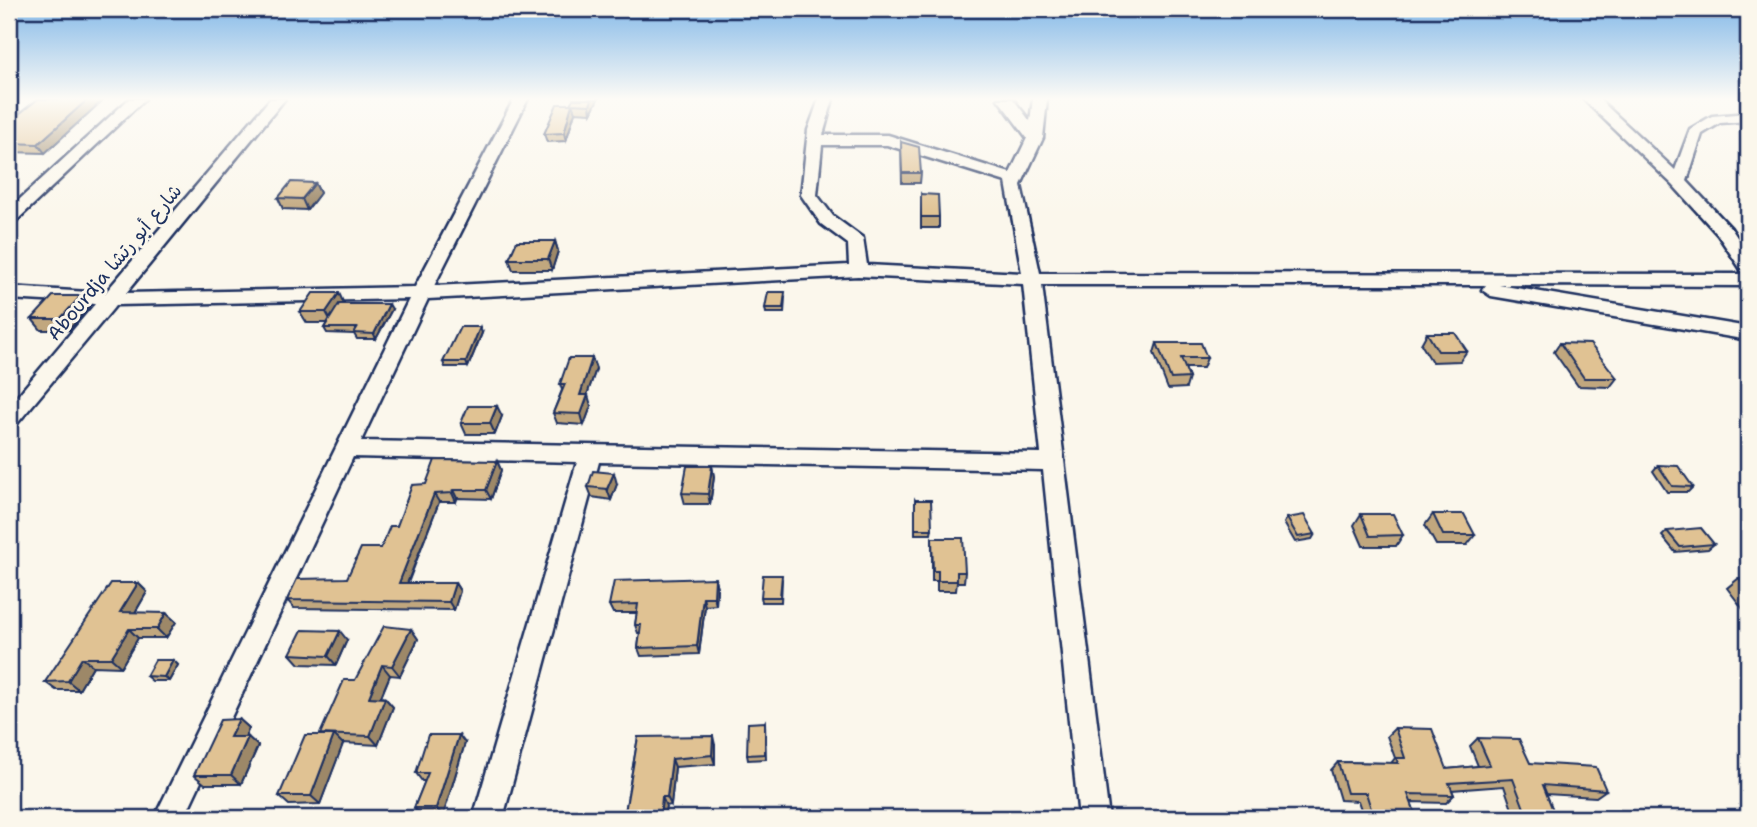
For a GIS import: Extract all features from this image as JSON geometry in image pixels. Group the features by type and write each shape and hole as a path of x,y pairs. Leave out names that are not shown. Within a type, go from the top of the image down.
{"street":[{"path":"9,218 96,138"},
{"name":"Abourdja شارع أبو رتشا","path":"9,420 246,138"},
{"path":"169,818 421,293 501,138"},
{"path":"1035,138 1013,185 1032,279 1094,818"},
{"path":"1631,138 1679,182 1725,232 1748,267"},
{"path":"1679,182 1693,138"},
{"path":"858,270 857,242 827,219 809,195 815,139 888,140 1015,180"},
{"path":"9,293 110,299 421,293 858,270 1032,279 1748,280"},
{"path":"1434,280 1748,334"},
{"path":"346,449 1053,462"},
{"path":"488,818 590,454"}],"building":[{"path":"9,138 45,138 38,144 9,143"},
{"path":"901,142 919,147 921,173 902,173"},
{"path":"291,182 315,183 302,199 278,198"},
{"path":"921,194 938,195 939,217 921,217"},
{"path":"517,241 555,241 548,259 509,259"},
{"path":"768,292 785,292 783,308 765,308"},
{"path":"313,293 339,293 326,312 300,312"},
{"path":"53,296 81,296 60,319 32,319"},
{"path":"339,304 389,304 374,334 354,333 357,328 324,328"},
{"path":"460,327 480,327 466,362 443,362"},
{"path":"1427,333 1455,333 1467,351 1438,351"},
{"path":"1157,343 1201,343 1207,358 1181,358 1189,378 1171,379"},
{"path":"1560,343 1590,344 1617,378 1584,378"},
{"path":"569,358 592,358 580,395 588,395 581,414 553,413 565,384 560,384"},
{"path":"468,406 497,406 490,423 461,423"},
{"path":"435,460 497,461 486,490 453,490 452,493 434,494 399,583 455,583 449,602 287,600 297,579 347,578 361,548 381,548 390,526 397,526 412,485 426,484"},
{"path":"1658,465 1678,466 1693,487 1672,486"},
{"path":"687,466 712,466 708,494 682,493"},
{"path":"593,471 614,473 607,489 588,487"},
{"path":"915,500 931,500 932,529 915,529"},
{"path":"1361,514 1393,514 1403,535 1370,536"},
{"path":"1433,514 1464,514 1475,535 1443,535"},
{"path":"1304,515 1315,534 1298,537 1287,518"},
{"path":"1701,528 1714,544 1680,547 1667,531"},
{"path":"932,538 963,538 965,572 957,572 957,581 938,581 938,571 933,571"},
{"path":"763,575 782,575 780,597 761,597"},
{"path":"715,578 714,597 703,597 697,646 638,648 641,625 635,625 638,604 609,605 614,581"},
{"path":"1739,578 1748,578 1748,590"},
{"path":"111,583 138,583 120,612 166,613 157,629 129,629 111,658 82,658 68,681 45,682"},
{"path":"384,626 411,629 392,666 382,665 369,697 385,698 370,736 320,734 344,680 355,680"},
{"path":"302,630 340,631 328,656 290,654"},
{"path":"155,660 173,660 164,677 146,676"},
{"path":"239,719 230,737 248,737 231,775 194,775 220,720"},
{"path":"765,722 765,754 747,755 748,723"},
{"path":"1395,728 1432,729 1447,769 1490,765 1478,738 1519,739 1530,763 1596,767 1606,790 1543,785 1556,818 1527,816 1513,779 1449,783 1454,795 1408,794 1417,818 1374,818 1366,793 1347,793 1338,762 1398,763 1396,758 1405,758"},
{"path":"305,735 334,735 311,796 279,796"},
{"path":"428,735 459,735 436,808 414,808 428,773 416,773"},
{"path":"713,736 712,755 672,759 667,797 662,797 660,818 624,818 638,737"}]}
